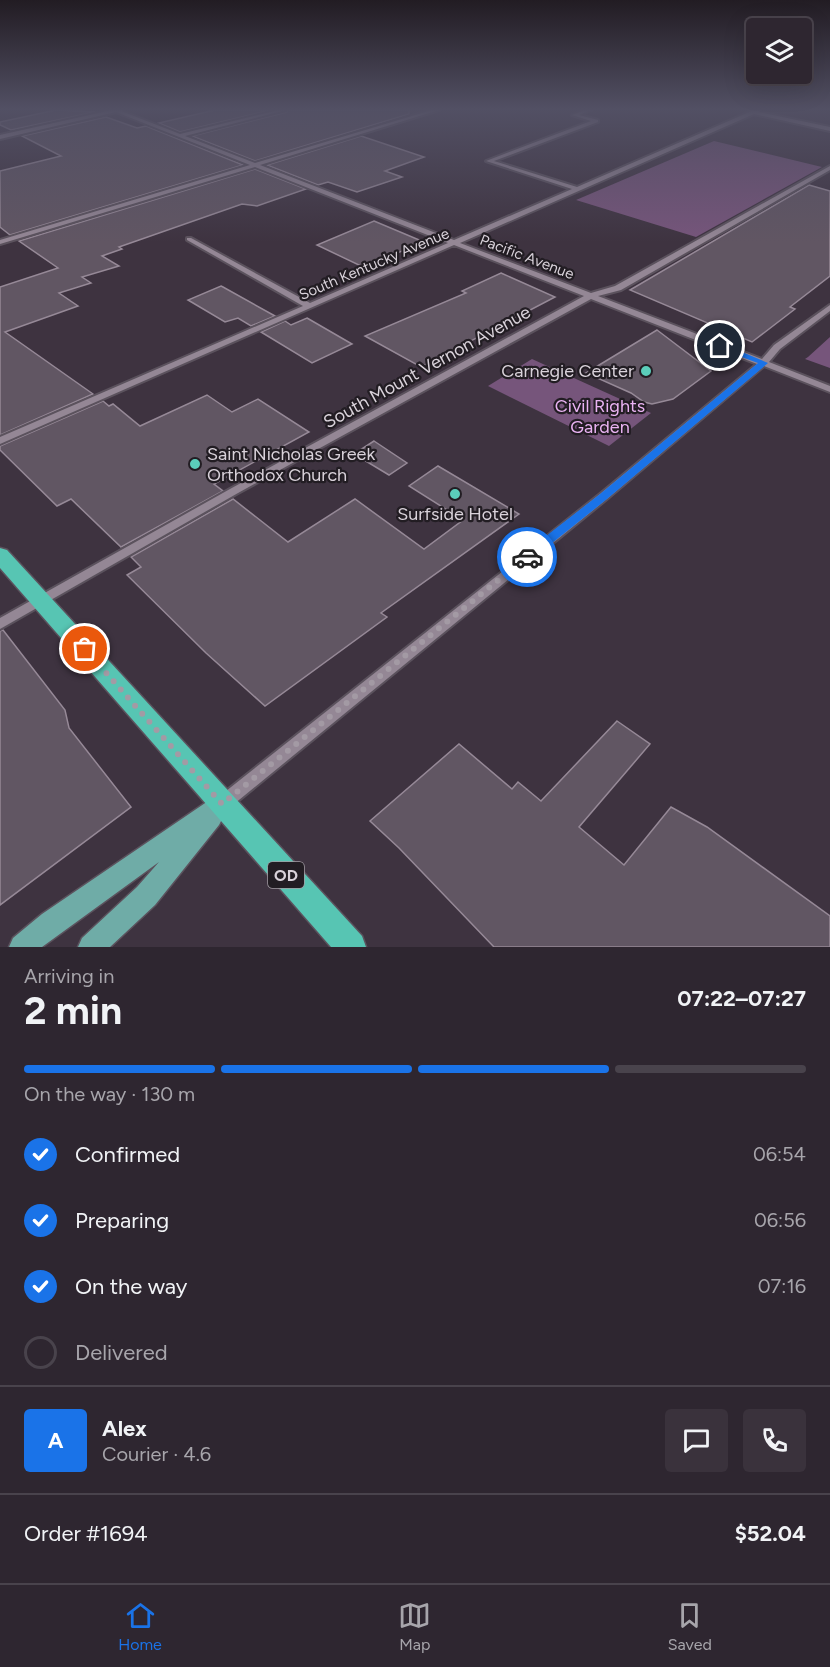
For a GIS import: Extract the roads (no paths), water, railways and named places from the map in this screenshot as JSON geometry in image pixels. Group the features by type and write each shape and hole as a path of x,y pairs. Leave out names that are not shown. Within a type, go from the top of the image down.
{"highway":[{"name":"OD","path":"0,555 351,947"}],"main road":[{"path":"22,947 51,923 222,804"},
{"path":"90,947 146,896 222,804"}],"street":[{"name":"Pacific Avenue","path":"229,154 830,389"},
{"path":"0,242 287,154"},
{"path":"507,154 489,161 578,189"},
{"name":"South Kentucky Avenue","path":"0,441 657,154"},
{"name":"South Mount Vernon Avenue","path":"0,624 234,491 590,296 618,288 830,168"},
{"path":"189,239 310,306"},
{"path":"222,804 604,496 764,363 777,347 830,307"}],"place":[{"name":"Carnegie Center","path":"646,371"},
{"name":"Saint Nicholas Greek Orthodox Church","path":"195,464"},
{"name":"Surfside Hotel","path":"455,494"}],"park label":[{"name":"Civil Rights Garden","path":"600,416"}]}
